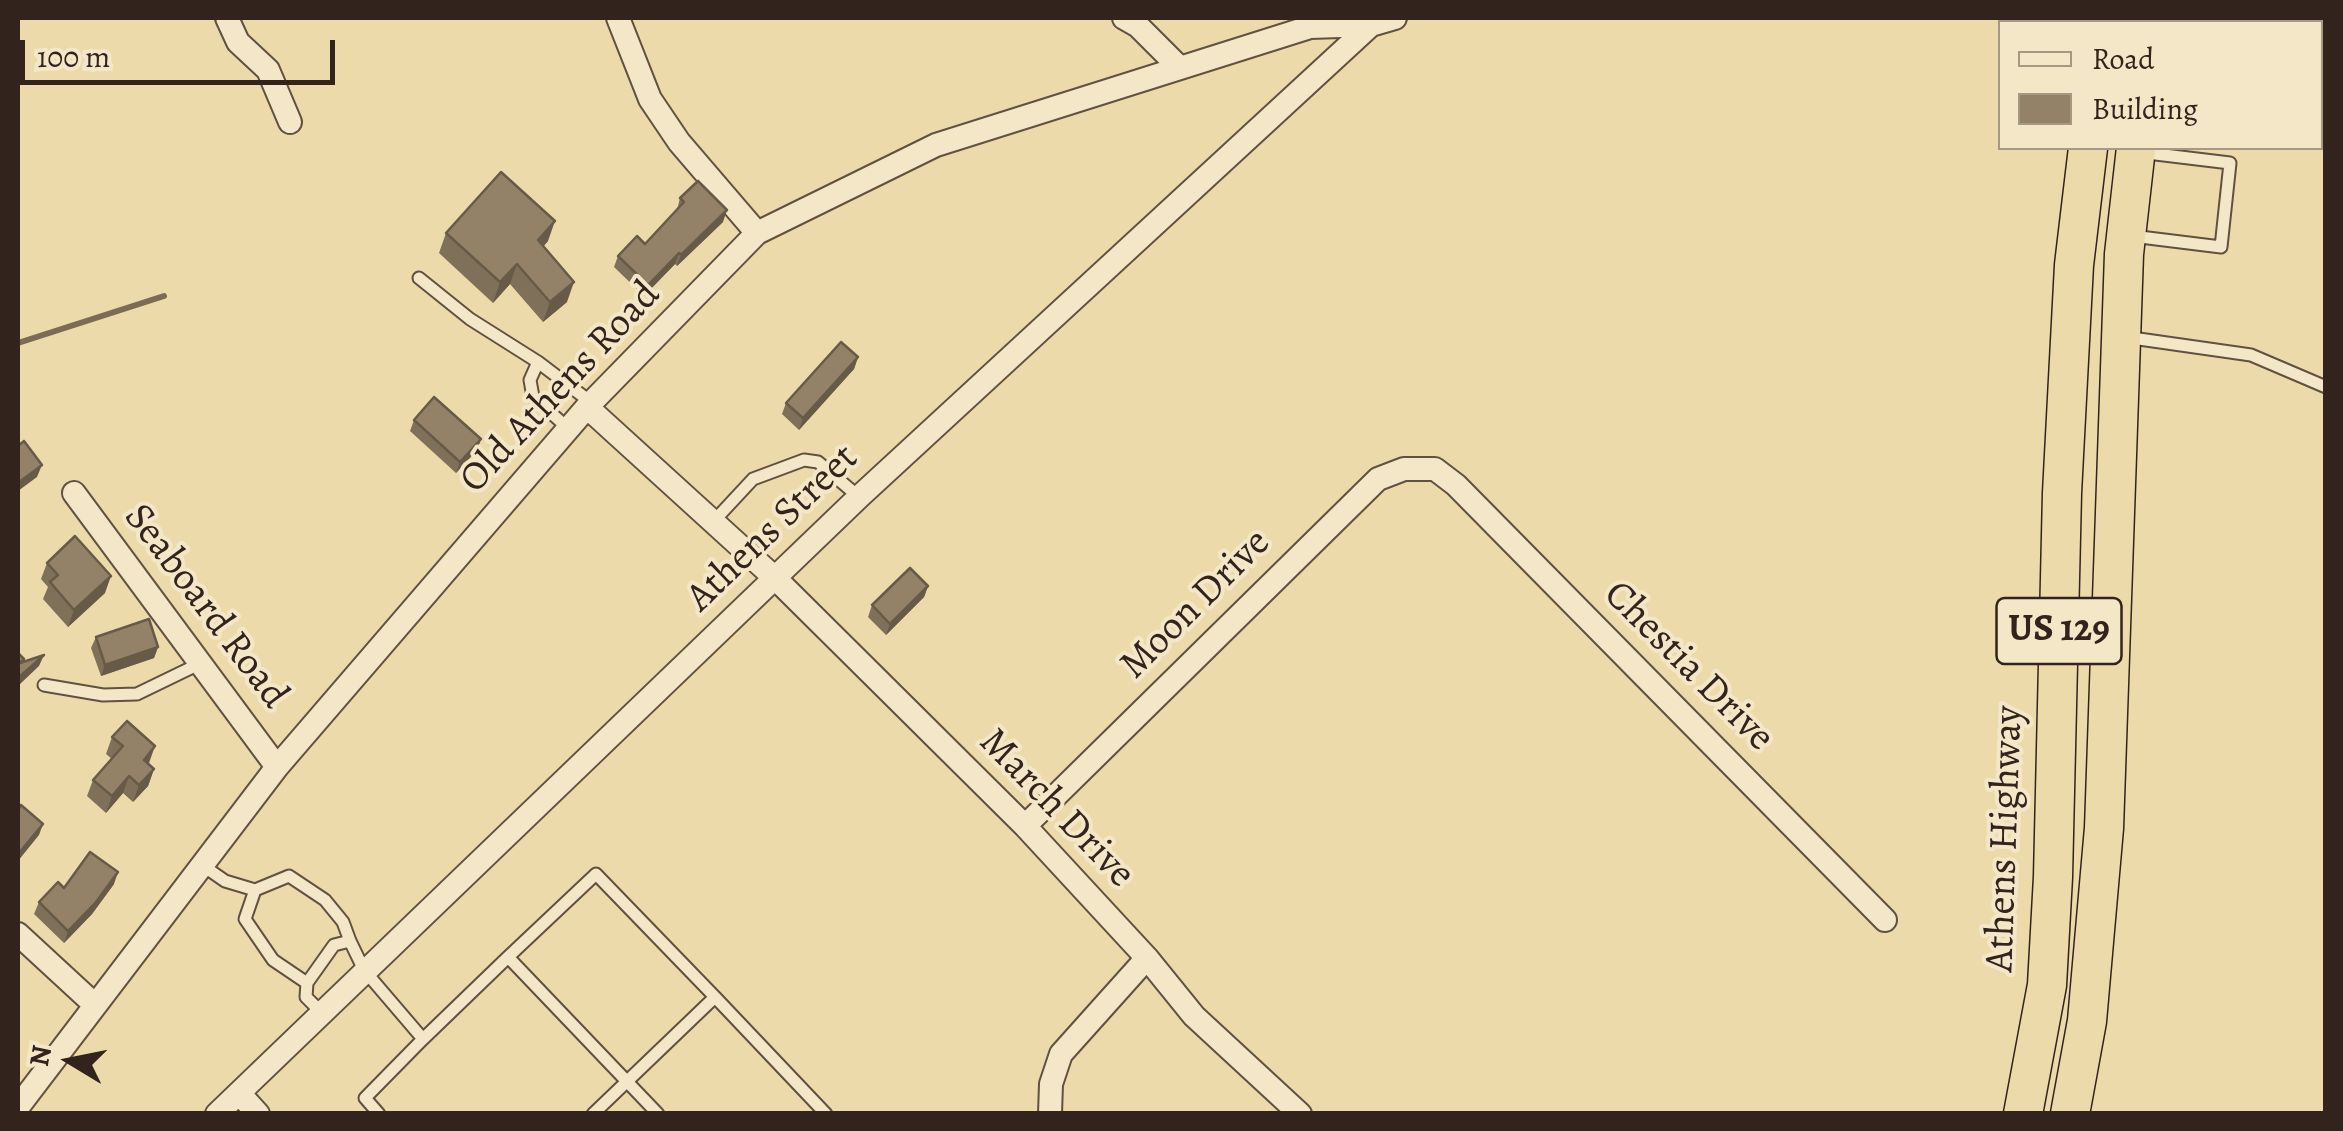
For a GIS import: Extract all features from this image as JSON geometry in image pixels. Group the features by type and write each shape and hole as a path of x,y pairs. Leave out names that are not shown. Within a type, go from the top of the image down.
{"highway":[{"name":"US 129","path":"2070,1114 2087,1021 2104,828 2121,336 2135,150"},
{"name":"Athens Highway","path":"2023,1114 2046,985 2053,877 2062,493 2074,265 2086,154"}],"street":[{"path":"226,18 238,42 268,70 290,122"},
{"path":"618,18 650,100 679,142 758,232"},
{"path":"1124,18 1138,26 1179,67"},
{"name":"Athens Street","path":"217,1114 858,497 1374,21 1395,18"},
{"name":"Old Athens Road","path":"18,1107 277,766 590,405 758,232 936,145 1308,22 1374,21"},
{"name":"March Drive","path":"590,405 776,579 1025,826 1147,958 1194,1016 1300,1114"},
{"name":"Moon Drive","path":"1025,826 1378,479 1404,468 1434,469"},
{"name":"Chestia Drive","path":"1434,469 1456,485 1886,920"},
{"name":"Seaboard Road","path":"74,492 277,766"},
{"path":"18,934 95,1005"},
{"path":"1050,1114 1050,1084 1061,1054 1147,958"},
{"path":"239,1093 258,1114"}],"lane":[{"path":"2126,236 2221,247 2230,163 2135,150"},
{"path":"419,278 470,319 538,362 590,405"},
{"path":"2121,336 2252,356 2326,387"},
{"path":"538,362 530,380 532,397 569,429"},
{"path":"713,522 753,480 804,460 818,462 858,497"},
{"path":"44,685 103,695 136,694 201,664"},
{"path":"202,865 226,881 255,890 289,876 325,900 343,922 364,970 422,1039"},
{"path":"379,1114 365,1098 596,874 826,1114"},
{"path":"255,890 245,920 273,960 308,983"},
{"path":"321,1012 306,997 308,983 334,945 350,942"},
{"path":"508,957 658,1114"},
{"path":"593,1114 715,997"}],"building":[{"path":"501,172 555,221 538,240 574,282 550,302 517,264 500,282 446,233"},
{"path":"698,181 727,210 648,285 618,256 637,236 645,244"},
{"path":"841,342 858,357 803,418 786,403"},
{"path":"434,397 481,439 460,462 414,420"},
{"path":"24,441 42,465 18,483 18,446"},
{"path":"75,536 111,576 74,610 50,582 58,575 47,563"},
{"path":"910,568 928,586 890,624 872,605"},
{"path":"149,619 158,647 105,665 96,637"},
{"path":"18,653 24,659 20,663 44,655 18,678"},
{"path":"127,721 155,746 144,760 154,769 139,785 129,776 112,796 93,780 123,746 112,737"},
{"path":"21,805 43,824 18,854 18,810"},
{"path":"90,852 118,872 68,931 39,902 58,882 64,888"}],"waterway":[{"path":"18,343 164,296"}]}
